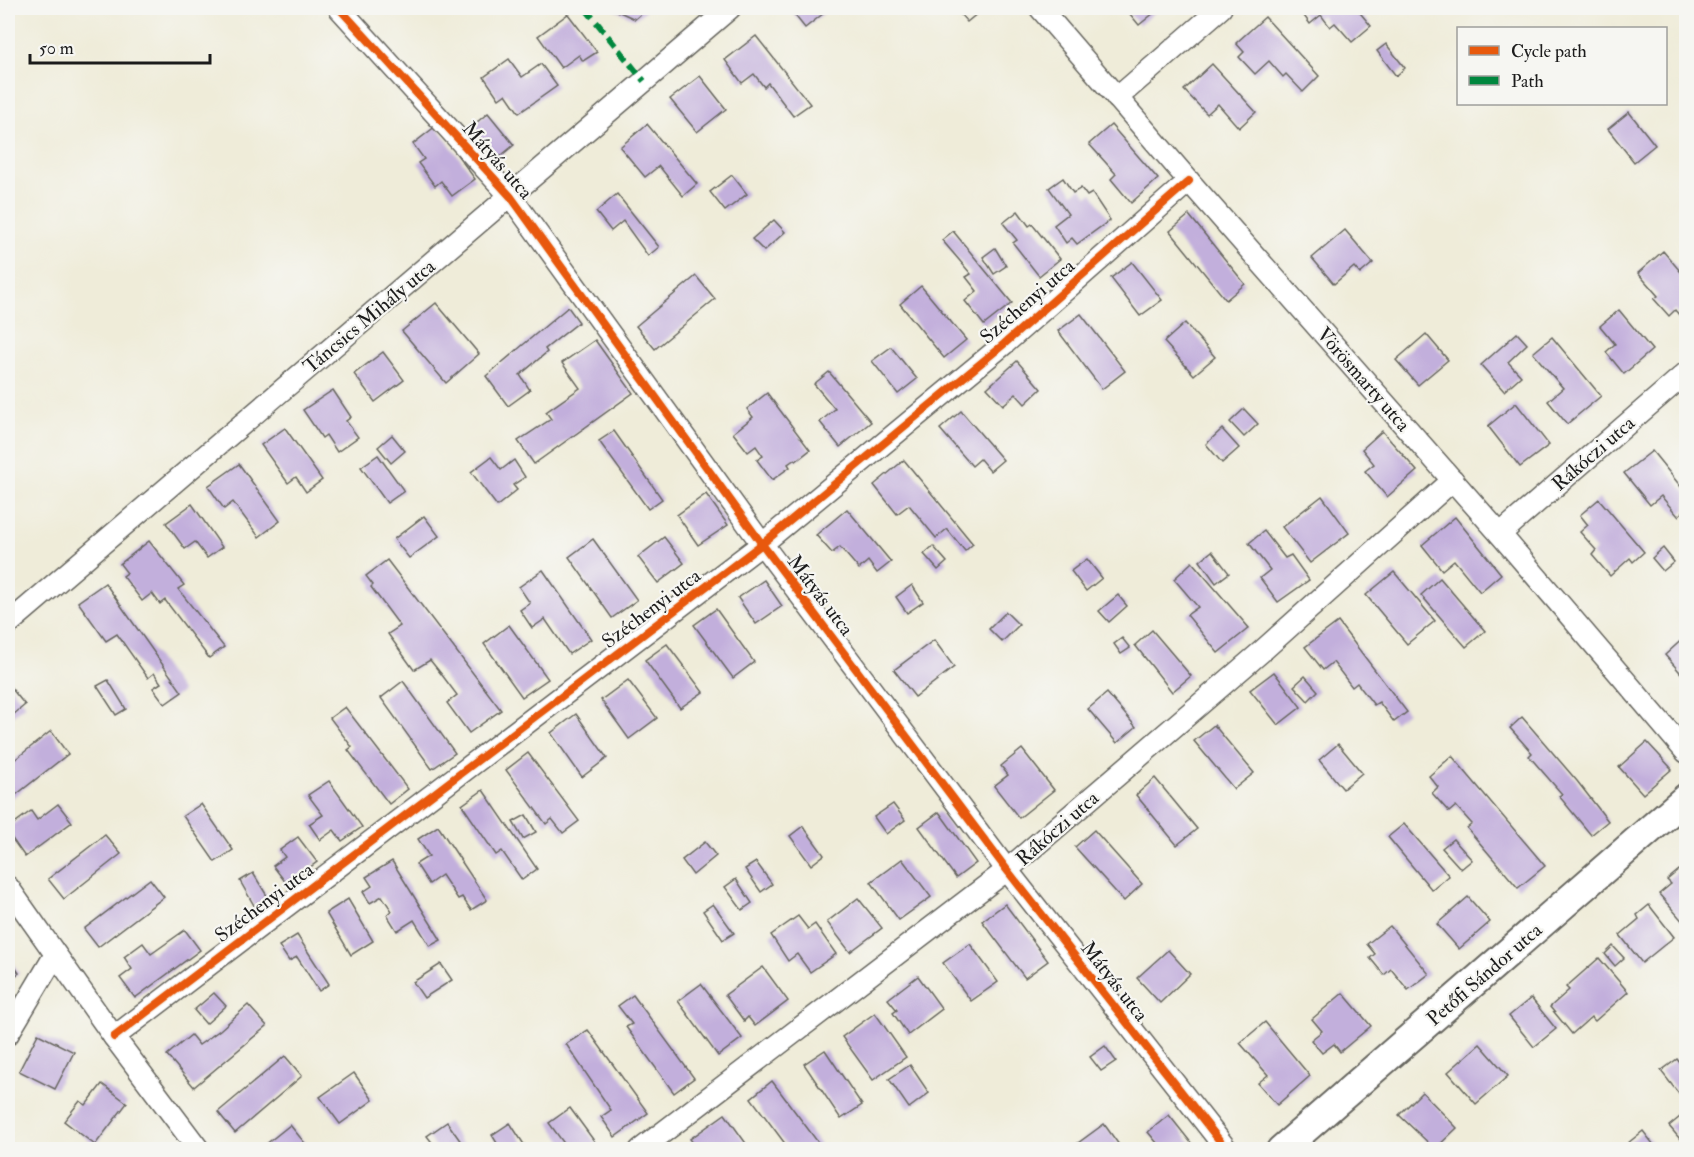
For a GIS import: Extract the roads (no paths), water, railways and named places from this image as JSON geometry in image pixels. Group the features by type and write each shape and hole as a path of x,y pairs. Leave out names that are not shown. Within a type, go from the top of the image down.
{"main road":[{"name":"Petőfi Sándor utca","path":"1281,1149 1686,798"}],"street":[{"name":"Mátyás utca","path":"339,8 511,196 762,544 1007,870 1227,1149"},
{"name":"Táncsics Mihály utca","path":"8,624 730,8"},
{"name":"Vörösmarty utca","path":"1040,8 1500,534 1686,752"},
{"path":"1117,98 1221,8"},
{"name":"Széchenyi utca","path":"114,1037 762,544 1004,344 1189,181"},
{"name":"Rákóczi utca","path":"1500,534 1686,373"},
{"name":"Rákóczi utca","path":"640,1149 1007,870 1261,652 1453,480"},
{"path":"8,887 114,1037 199,1149"},
{"path":"8,1034 55,955"}]}
